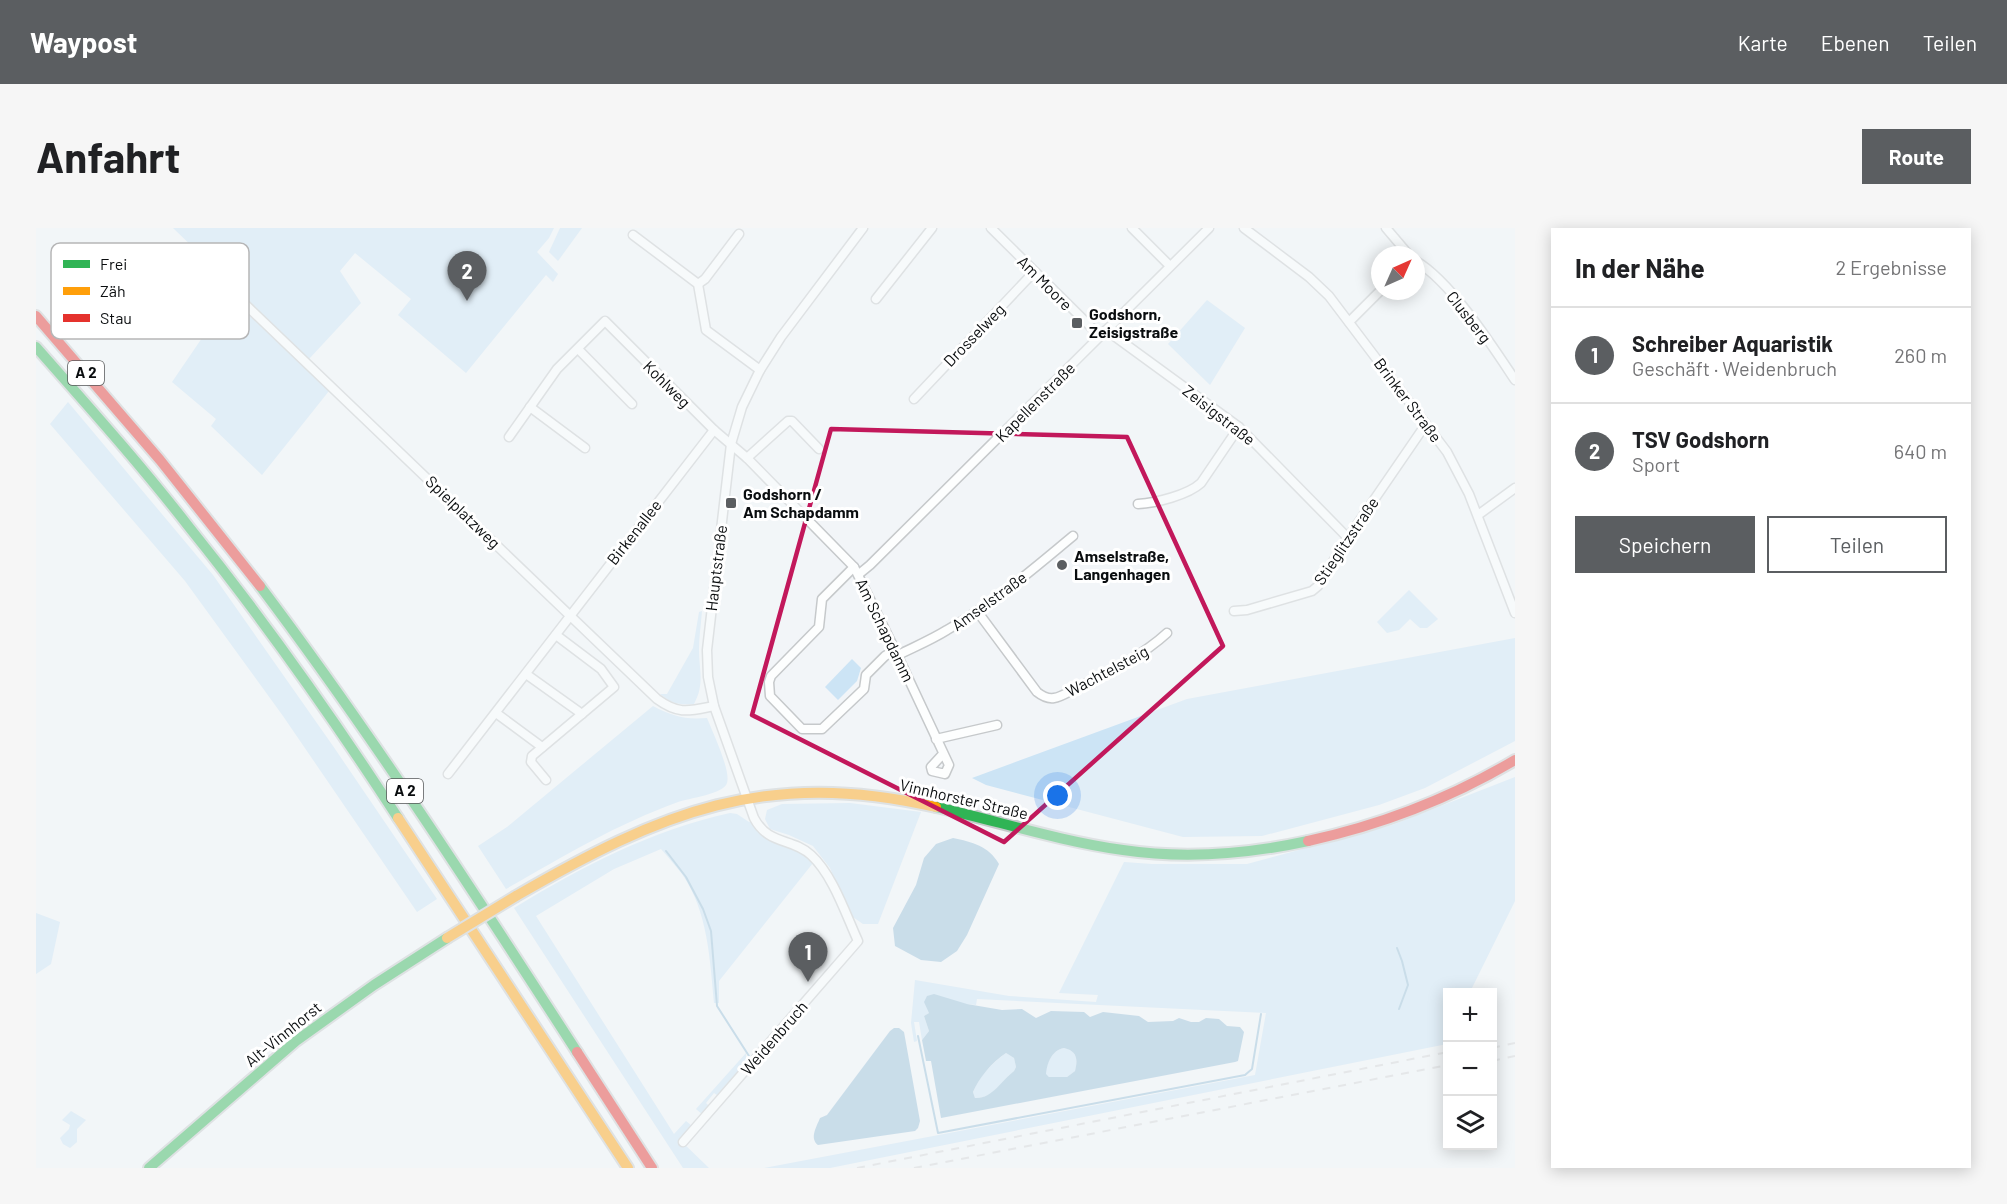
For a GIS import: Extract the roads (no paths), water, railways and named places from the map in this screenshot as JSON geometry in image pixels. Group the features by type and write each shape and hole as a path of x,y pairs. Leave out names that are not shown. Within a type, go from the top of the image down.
{"main road":[{"name":"A 2","path":"36,316 51,333"},
{"name":"A 2","path":"56,339 204,513 364,728 652,1168"},
{"name":"A 2","path":"36,347 189,526 262,621 347,740 628,1168"},
{"name":"Vinnhorster Straße","path":"516,896 581,859 637,832 685,814 746,798 802,792 836,792 890,797 926,803 1109,849 1166,855 1215,856 1275,849 1322,839 1384,820 1453,794 1515,760"},
{"name":"Alt-Vinnhorst","path":"149,1168 312,1029 374,985 516,896"}],"street":[{"name":"Hauptstraße","path":"746,798 714,706 708,677 707,650 732,444 742,407 760,370 781,337 863,228"},
{"path":"876,299 932,228"},
{"name":"Am Moore","path":"991,228 1034,272 1103,333"},
{"path":"1132,228 1170,266"},
{"name":"Kapellenstraße","path":"896,652 885,656 866,675 864,689 822,729 802,729 770,696 771,676 819,627 822,599 856,571 870,566 1209,228"},
{"name":"Brinker Straße","path":"1244,228 1309,277 1329,296 1426,424 1451,460 1469,494 1515,613"},
{"path":"1386,228 1401,246"},
{"path":"698,284 705,279 739,234"},
{"path":"633,235 698,284 706,330 760,370"},
{"name":"Clusberg","path":"1425,267 1453,296 1515,380"},
{"name":"Drosselweg","path":"914,399 1034,272"},
{"path":"1348,321 1371,299"},
{"name":"Spielplatzweg","path":"249,308 571,614 657,699 681,711 714,706"},
{"name":"Kohlweg","path":"578,349 605,321 714,430 732,444"},
{"name":"Zeisigstraße","path":"1103,333 1239,427 1348,538"},
{"path":"509,437 557,369 578,349 632,404"},
{"path":"530,407 585,448"},
{"path":"747,459 789,421 792,421 819,449"},
{"name":"Stieglitzstraße","path":"1234,611 1247,610 1312,591 1318,586 1426,424"},
{"path":"1138,504 1194,489 1201,483 1239,427"},
{"name":"Birkenallee","path":"448,774 714,430"},
{"name":"Am Schapdamm","path":"732,444 856,571 943,754"},
{"path":"1478,515 1515,488"},
{"name":"Amselstraße","path":"896,652 940,634 977,611 1016,583 1073,536"},
{"name":"Wachtelsteig","path":"977,611 1037,692 1051,698 1059,697 1154,646 1167,633"},
{"path":"546,780 530,759 614,687 601,669 556,635"},
{"path":"526,674 582,714"},
{"path":"496,712 542,747"},
{"path":"936,739 997,725"},
{"name":"Weidenbruch","path":"683,1142 858,942 820,864 810,853 765,834 754,818 746,798"}],"waterway":[{"path":"666,851 686,877 703,909 711,931 717,1006 749,1056"},
{"path":"1397,948 1408,985 1399,1009"},
{"path":"918,1036 938,1133 1245,1075 1252,1069 1261,1014"}],"railway":[{"path":"1497,1047 1515,1043"},
{"path":"857,1168 1443,1053"},
{"path":"1497,1060 1515,1056"},
{"path":"914,1168 1443,1066"}],"place":[{"name":"TSV Godshorn","path":"467,301"},
{"name":"Godshorn, Zeisigstraße","path":"1077,323"},
{"name":"Godshorn / Am Schapdamm","path":"731,503"},
{"name":"Amselstraße, Langenhagen","path":"1062,565"},
{"name":"Schreiber Aquaristik","path":"808,982"}]}
